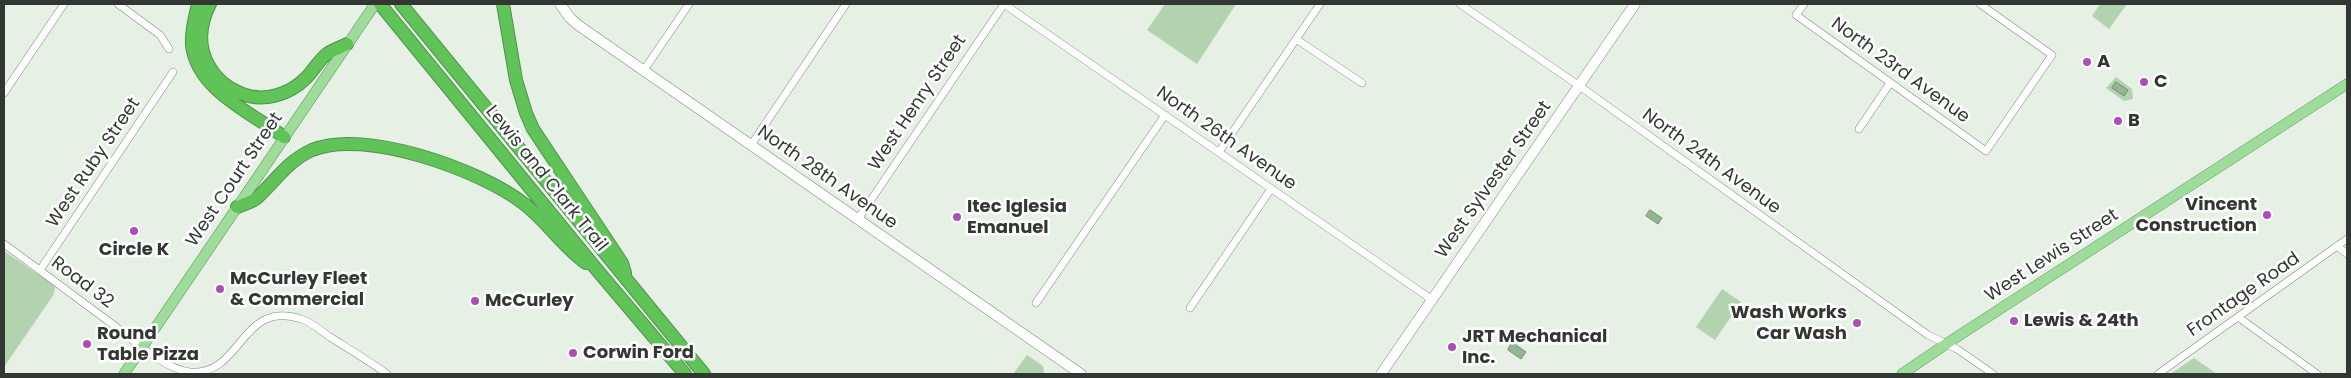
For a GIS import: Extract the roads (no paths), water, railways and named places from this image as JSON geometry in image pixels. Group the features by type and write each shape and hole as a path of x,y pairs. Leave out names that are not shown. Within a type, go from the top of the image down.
{"highway":[{"path":"198,4 192,45 202,74 215,89 284,137"},
{"path":"210,4 201,32 203,54 214,75 221,82 243,94 265,97 286,92 305,79 327,54 347,44"},
{"name":"Lewis and Clark Trail","path":"380,4 597,270 686,374"},
{"name":"Lewis and Clark Trail","path":"401,4 629,285 704,374"},
{"path":"503,4 516,80 526,113 544,147 622,263 629,285"},
{"path":"237,207 257,198 283,169 312,150 334,144 371,144 460,169 494,183 524,204 571,252 597,270"}],"main road":[{"name":"West Court Street","path":"124,374 375,4"},
{"name":"West Lewis Street","path":"1902,374 2347,84"}],"street":[{"path":"4,93 64,4"},
{"path":"118,4 160,35 169,49"},
{"name":"North 28th Avenue","path":"560,4 574,21 1081,374"},
{"path":"644,70 688,4"},
{"path":"751,145 846,4"},
{"name":"North 26th Avenue","path":"1004,4 1431,299"},
{"name":"West Henry Street","path":"858,219 1004,4"},
{"path":"1219,152 1320,4"},
{"name":"North 24th Avenue","path":"1460,4 1578,85 1928,336 1957,349 1993,374"},
{"name":"West Sylvester Street","path":"1380,374 1635,4"},
{"name":"North 23rd Avenue","path":"1804,4 1796,15 1986,151 2052,55 1980,4"},
{"path":"1296,39 1362,83"},
{"name":"West Ruby Street","path":"40,270 173,72"},
{"path":"1859,128 1890,83"},
{"path":"1036,303 1164,115"},
{"path":"1190,308 1272,189"},
{"name":"Frontage Road","path":"2158,374 2347,240"},
{"name":"Road 32","path":"4,244 143,347 183,371 206,371 224,362 247,333 259,323 280,316 291,316 308,322 387,374"},
{"path":"2337,246 2347,254"},
{"path":"2238,317 2316,374"}],"place":[{"name":"A","path":"2087,62"},
{"name":"C","path":"2144,82"},
{"name":"B","path":"2118,121"},
{"name":"Vincent Construction","path":"2267,215"},
{"name":"Itec Iglesia Emanuel","path":"957,217"},
{"name":"Circle K","path":"134,231"},
{"name":"McCurley Fleet & Commercial","path":"220,289"},
{"name":"McCurley","path":"475,301"},
{"name":"Lewis & 24th","path":"2014,321"},
{"name":"Wash Works Car Wash","path":"1857,323"},
{"name":"Round Table Pizza","path":"87,344"},
{"name":"JRT Mechanical Inc.","path":"1452,347"},
{"name":"Corwin Ford","path":"573,353"}]}
